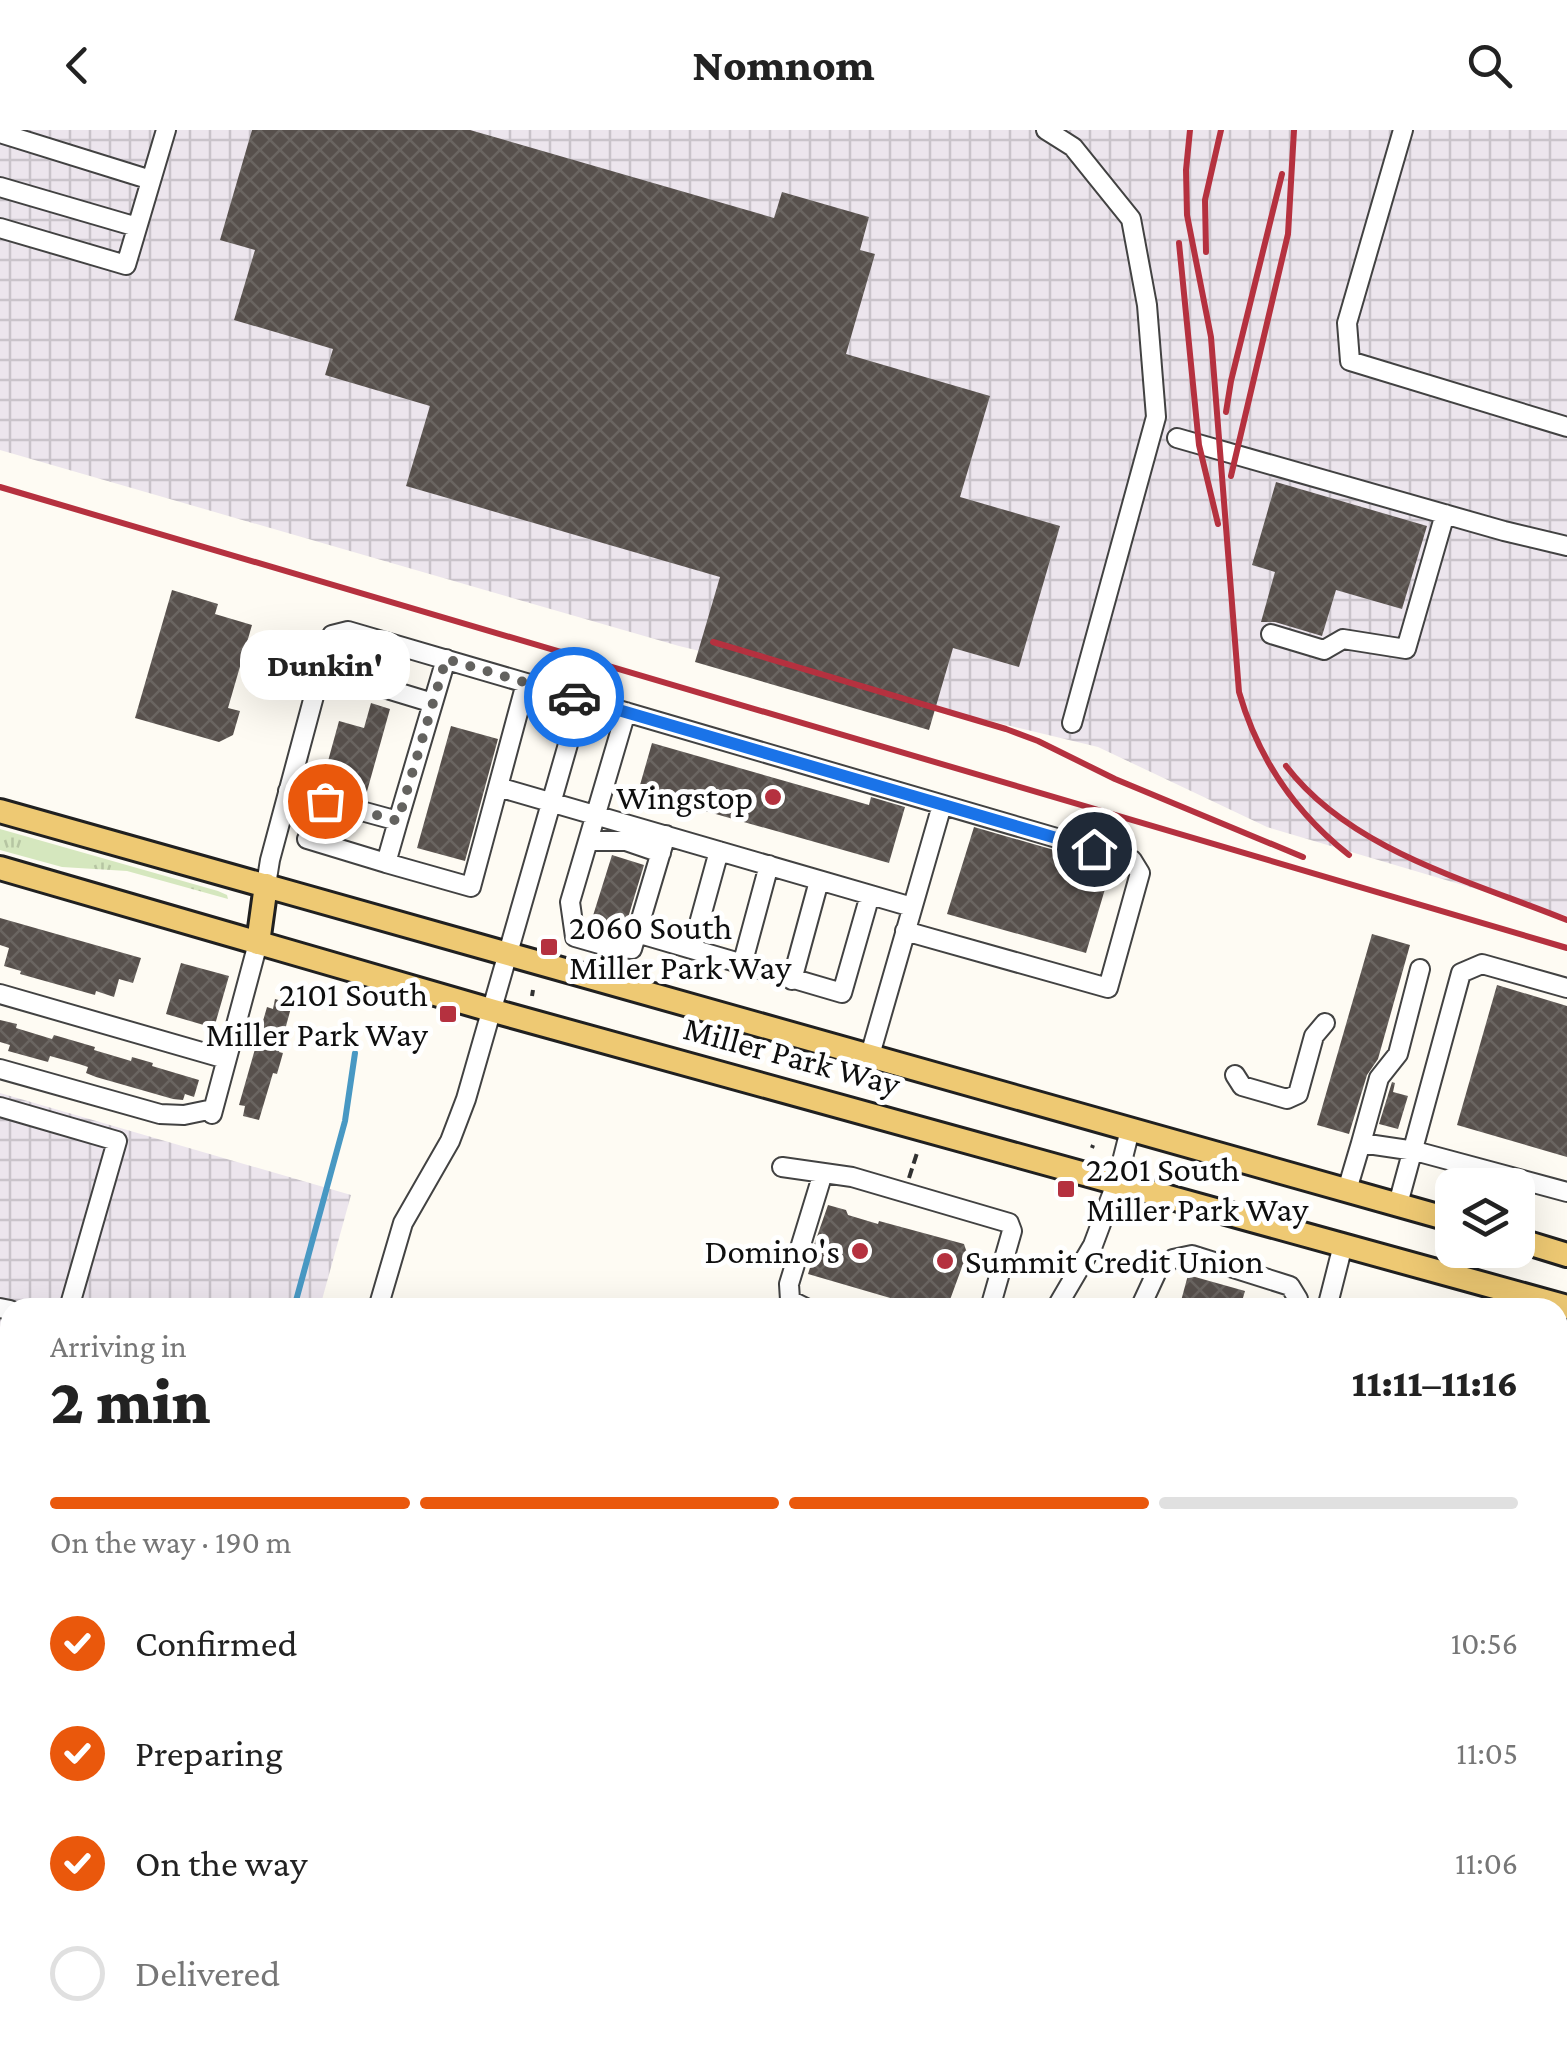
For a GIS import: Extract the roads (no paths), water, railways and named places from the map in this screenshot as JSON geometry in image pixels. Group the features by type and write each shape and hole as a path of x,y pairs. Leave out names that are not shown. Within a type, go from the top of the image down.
{"main road":[{"name":"Miller Park Way","path":"0,811 1435,1215"},
{"name":"Miller Park Way","path":"0,868 494,1010 1531,1298"},
{"path":"258,943 266,884"},
{"path":"1535,1245 1567,1255"}],"street":[{"path":"0,228 126,265 166,130"},
{"path":"1046,130 1073,147 1131,219 1147,305 1156,417 1072,723"},
{"path":"1403,130 1347,323 1350,362 1567,427"},
{"path":"0,132 151,180"},
{"path":"0,187 137,228"},
{"path":"1177,438 1567,546"},
{"path":"1271,634 1324,650 1343,639 1406,649 1445,514"},
{"path":"266,884 328,644 338,631 348,631 1132,860 1140,873 1108,988 905,932"},
{"path":"386,863 446,659"},
{"path":"321,669 432,703"},
{"path":"307,839 471,887 526,683"},
{"path":"381,1298 403,1223 450,1141 494,1010 581,699"},
{"path":"626,712 570,902 575,936 632,949 664,844"},
{"path":"498,787 598,815 664,844"},
{"path":"288,791 398,821"},
{"path":"870,1055 942,805"},
{"path":"590,840 719,851 912,907"},
{"path":"692,949 719,851"},
{"path":"742,964 770,866"},
{"path":"792,980 819,880"},
{"path":"637,933 842,993 870,895"},
{"path":"0,1069 160,1114 212,1111 258,943"},
{"path":"1398,1204 1461,973 1482,964 1567,988"},
{"path":"1347,1190 1378,1078 1398,1054 1420,970"},
{"path":"0,994 226,1059"},
{"path":"1234,1074 1242,1086 1288,1099 1298,1094 1314,1036 1325,1023"},
{"path":"0,1108 117,1141 72,1298"},
{"path":"1062,1298 1093,1245 1117,1181 1130,1130"},
{"path":"1360,1143 1415,1151 1567,1192"},
{"path":"782,1167 852,1177 1009,1223 1012,1231 993,1298"},
{"path":"793,1298 789,1284 822,1173"},
{"path":"1330,1298 1343,1245"},
{"path":"1145,1298 1160,1267 1192,1255 1290,1286 1297,1298"}],"waterway":[{"path":"297,1298 345,1121 355,1053"}],"railway":[{"path":"1190,130 1187,215 1211,337 1239,692 1256,739 1280,782 1311,821 1349,855"},
{"path":"1206,252 1205,200 1221,130"},
{"path":"1231,476 1288,234 1294,130"},
{"path":"1226,412 1282,174"},
{"path":"1179,243 1199,445 1218,524"},
{"path":"0,487 1567,948"},
{"path":"713,642 1006,729 1303,857"},
{"path":"1286,766 1313,795 1378,842 1453,877 1567,920"}],"place":[{"name":"Wingstop","path":"773,797"},
{"name":"Dunkin'","path":"325,801"},
{"name":"2060 South Miller Park Way","path":"549,947"},
{"name":"2101 South Miller Park Way","path":"448,1014"},
{"name":"2201 South Miller Park Way","path":"1066,1189"},
{"name":"Domino's","path":"860,1251"},
{"name":"Summit Credit Union","path":"945,1261"}]}
